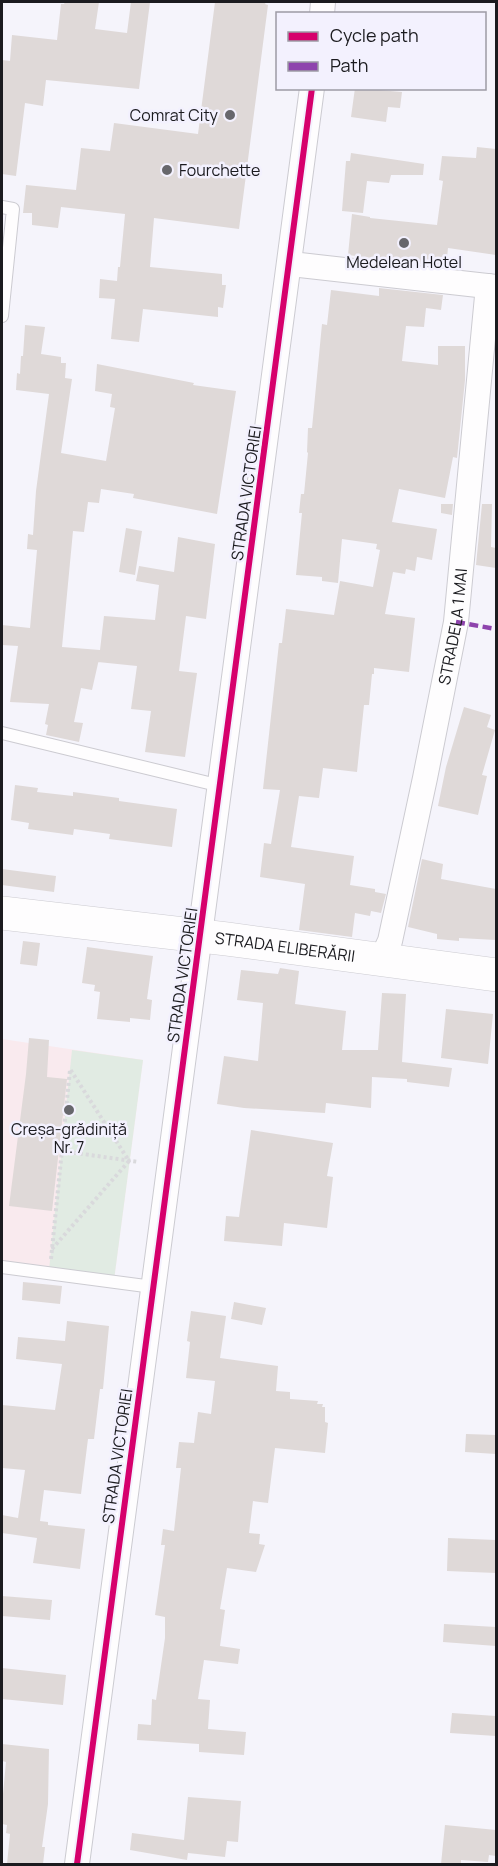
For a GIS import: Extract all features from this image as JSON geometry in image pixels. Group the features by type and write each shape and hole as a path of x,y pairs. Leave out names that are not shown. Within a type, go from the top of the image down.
{"main road":[{"name":"STRADA ELIBERĂRII","path":"2,913 200,936 496,975"}],"street":[{"name":"STRADA VICTORIEI","path":"76,1864 291,264 312,90"},
{"path":"291,264 492,286"},
{"name":"STRADELA 1 MAI","path":"381,960 390,941 456,622 492,286"}],"lane":[{"path":"2,207 13,209 2,316"},
{"path":"2,733 221,786"},
{"path":"2,1267 153,1287"}],"path":[{"path":"70,1069 129,1161 52,1249 70,1069"},
{"path":"62,1151 139,1162"}],"shaded area":[{"name":"Creșa-grădiniță Nr. 7","path":"2,1039 143,1060 114,1280 2,1262"},
{"path":"72,1050 143,1060 114,1280 49,1270"}],"building":[{"path":"99,2 95,29 127,33 131,2 150,2 139,89 46,80 43,106 25,103 16,176 2,174 2,60 10,61 12,35 57,40 61,4"},
{"name":"Comrat City","path":"215,2 266,2 265,4 268,5 239,229 154,218 150,267 222,274 222,285 226,285 223,308 218,307 218,317 143,309 139,342 111,339 115,299 99,298 100,279 117,281 125,214 61,207 58,228 32,225 32,213 23,213 26,185 76,190 81,148 110,151 114,123 198,134"},
{"path":"355,90 402,92 400,108 388,107 386,122 351,117"},
{"path":"477,147 496,149 496,255 448,248 446,267 348,255 352,214 437,225 443,181 439,180 442,156 476,158"},
{"path":"351,153 424,164 423,175 391,175 389,183 367,181 363,213 342,211 346,161 350,161"},
{"path":"379,288 443,295 441,310 426,308 424,327 406,326 402,361 438,365 438,346 465,346 465,380 457,458 453,457 445,498 399,489 392,522 437,529 432,560 417,557 415,571 406,569 405,574 393,572 385,614 415,618 409,672 374,668 369,705 364,705 357,772 323,768 319,798 299,796 291,847 354,856 350,885 375,889 375,892 386,894 381,913 371,911 370,916 355,913 352,937 299,930 305,884 260,877 264,843 271,844 280,790 263,789 279,643 282,643 286,609 334,615 340,581 373,587 380,550 376,549 377,544 342,539 338,583 322,581 322,577 296,575 302,513 299,513 301,494 304,494 308,428 312,428 322,324 327,325 331,290 379,296"},
{"path":"25,325 45,327 41,354 61,357 61,363 66,363 65,378 72,379 61,453 106,461 115,408 110,407 112,394 95,391 97,364 194,383 193,385 236,391 217,514 133,498 134,494 101,489 99,503 88,502 84,532 73,531 62,647 100,650 104,616 155,620 159,585 136,581 139,566 174,572 178,537 215,544 206,619 186,616 179,671 197,673 185,757 145,752 151,711 131,709 137,666 98,662 92,690 81,688 74,722 83,723 79,742 46,735 48,725 45,724 49,704 10,702 18,646 2,645 2,625 30,628 37,550 27,549 28,534 33,535 36,491 49,394 16,390 17,373 20,374 21,356 23,356"},
{"path":"441,504 453,504 452,515 441,513"},
{"path":"482,504 492,504 491,547 496,548 496,568 476,565"},
{"path":"126,528 142,531 135,575 119,572"},
{"path":"464,707 491,715 487,727 495,730 482,775 487,776 478,815 438,806 446,767"},
{"path":"15,785 38,788 37,792 73,796 73,792 177,809 172,847 109,839 110,834 74,829 73,835 28,829 29,823 11,820"},
{"path":"422,859 443,864 441,879 496,889 496,940 437,939 437,934 408,927"},
{"path":"2,869 56,876 54,892 2,885"},
{"path":"23,941 40,943 37,966 20,964"},
{"path":"87,947 153,956 147,999 152,1000 150,1020 130,1018 130,1022 97,1019 100,992 94,991 95,985 82,983"},
{"path":"280,968 299,971 295,1004 346,1011 342,1050 378,1050 382,993 406,994 402,1062 452,1068 449,1087 407,1082 407,1079 372,1077 371,1108 326,1103 325,1113 217,1104 224,1056 258,1061 263,1003 237,1000 241,970 278,974"},
{"path":"446,1009 493,1014 488,1064 441,1058"},
{"path":"29,1038 49,1040 47,1077 67,1079 52,1211 9,1206"},
{"path":"251,1130 333,1143 327,1176 333,1177 327,1228 284,1223 282,1246 224,1241 226,1216 239,1217"},
{"path":"23,1282 62,1286 60,1304 22,1300"},
{"path":"234,1302 266,1308 262,1325 231,1319"},
{"path":"191,1311 226,1316 220,1358 278,1366 276,1391 290,1392 290,1399 318,1401 317,1404 323,1404 325,1422 328,1423 325,1453 275,1448 268,1503 253,1501 249,1533 260,1534 259,1544 265,1545 256,1572 227,1568 220,1609 225,1610 220,1646 240,1649 238,1664 204,1660 198,1699 210,1700 208,1729 246,1732 244,1755 199,1752 199,1744 137,1740 138,1724 151,1725 152,1699 156,1700 165,1638 165,1617 155,1615 165,1545 161,1545 163,1529 174,1531 181,1468 176,1468 179,1442 194,1443 198,1412 211,1414 215,1381 186,1378"},
{"path":"67,1321 109,1326 103,1389 100,1389 94,1439 88,1439 81,1494 44,1490 40,1521 48,1522 48,1525 85,1529 80,1569 33,1563 37,1538 2,1533 2,1515 18,1518 25,1470 2,1468 2,1405 55,1410 62,1364 16,1359 18,1337 65,1341"},
{"path":"466,1434 496,1435 496,1454 465,1452"},
{"path":"448,1538 496,1540 496,1573 447,1571"},
{"path":"2,1596 52,1600 50,1620 2,1616"},
{"path":"444,1624 496,1627 496,1646 443,1642"},
{"path":"2,1668 66,1675 63,1705 2,1699"},
{"path":"452,1713 496,1716 496,1736 450,1733"},
{"path":"2,1744 49,1749 48,1804 42,1847 45,1847 43,1864 7,1864 10,1834 6,1833 7,1825 2,1824 2,1794 6,1762 2,1761"},
{"path":"188,1797 241,1801 238,1842 227,1841 225,1857 188,1853 187,1860 130,1850 132,1833 184,1840"},
{"path":"445,1825 496,1830 496,1856 489,1855 488,1862 461,1860 461,1864 441,1864"}],"marked path":[{"path":"456,622 496,629"}],"cycle path":[{"path":"77,1864 312,90"}],"place":[{"name":"Comrat City","path":"230,115"},
{"name":"Fourchette","path":"167,170"},
{"name":"Medelean Hotel","path":"404,243"},
{"name":"Creșa-grădiniță Nr. 7","path":"69,1110"}]}
